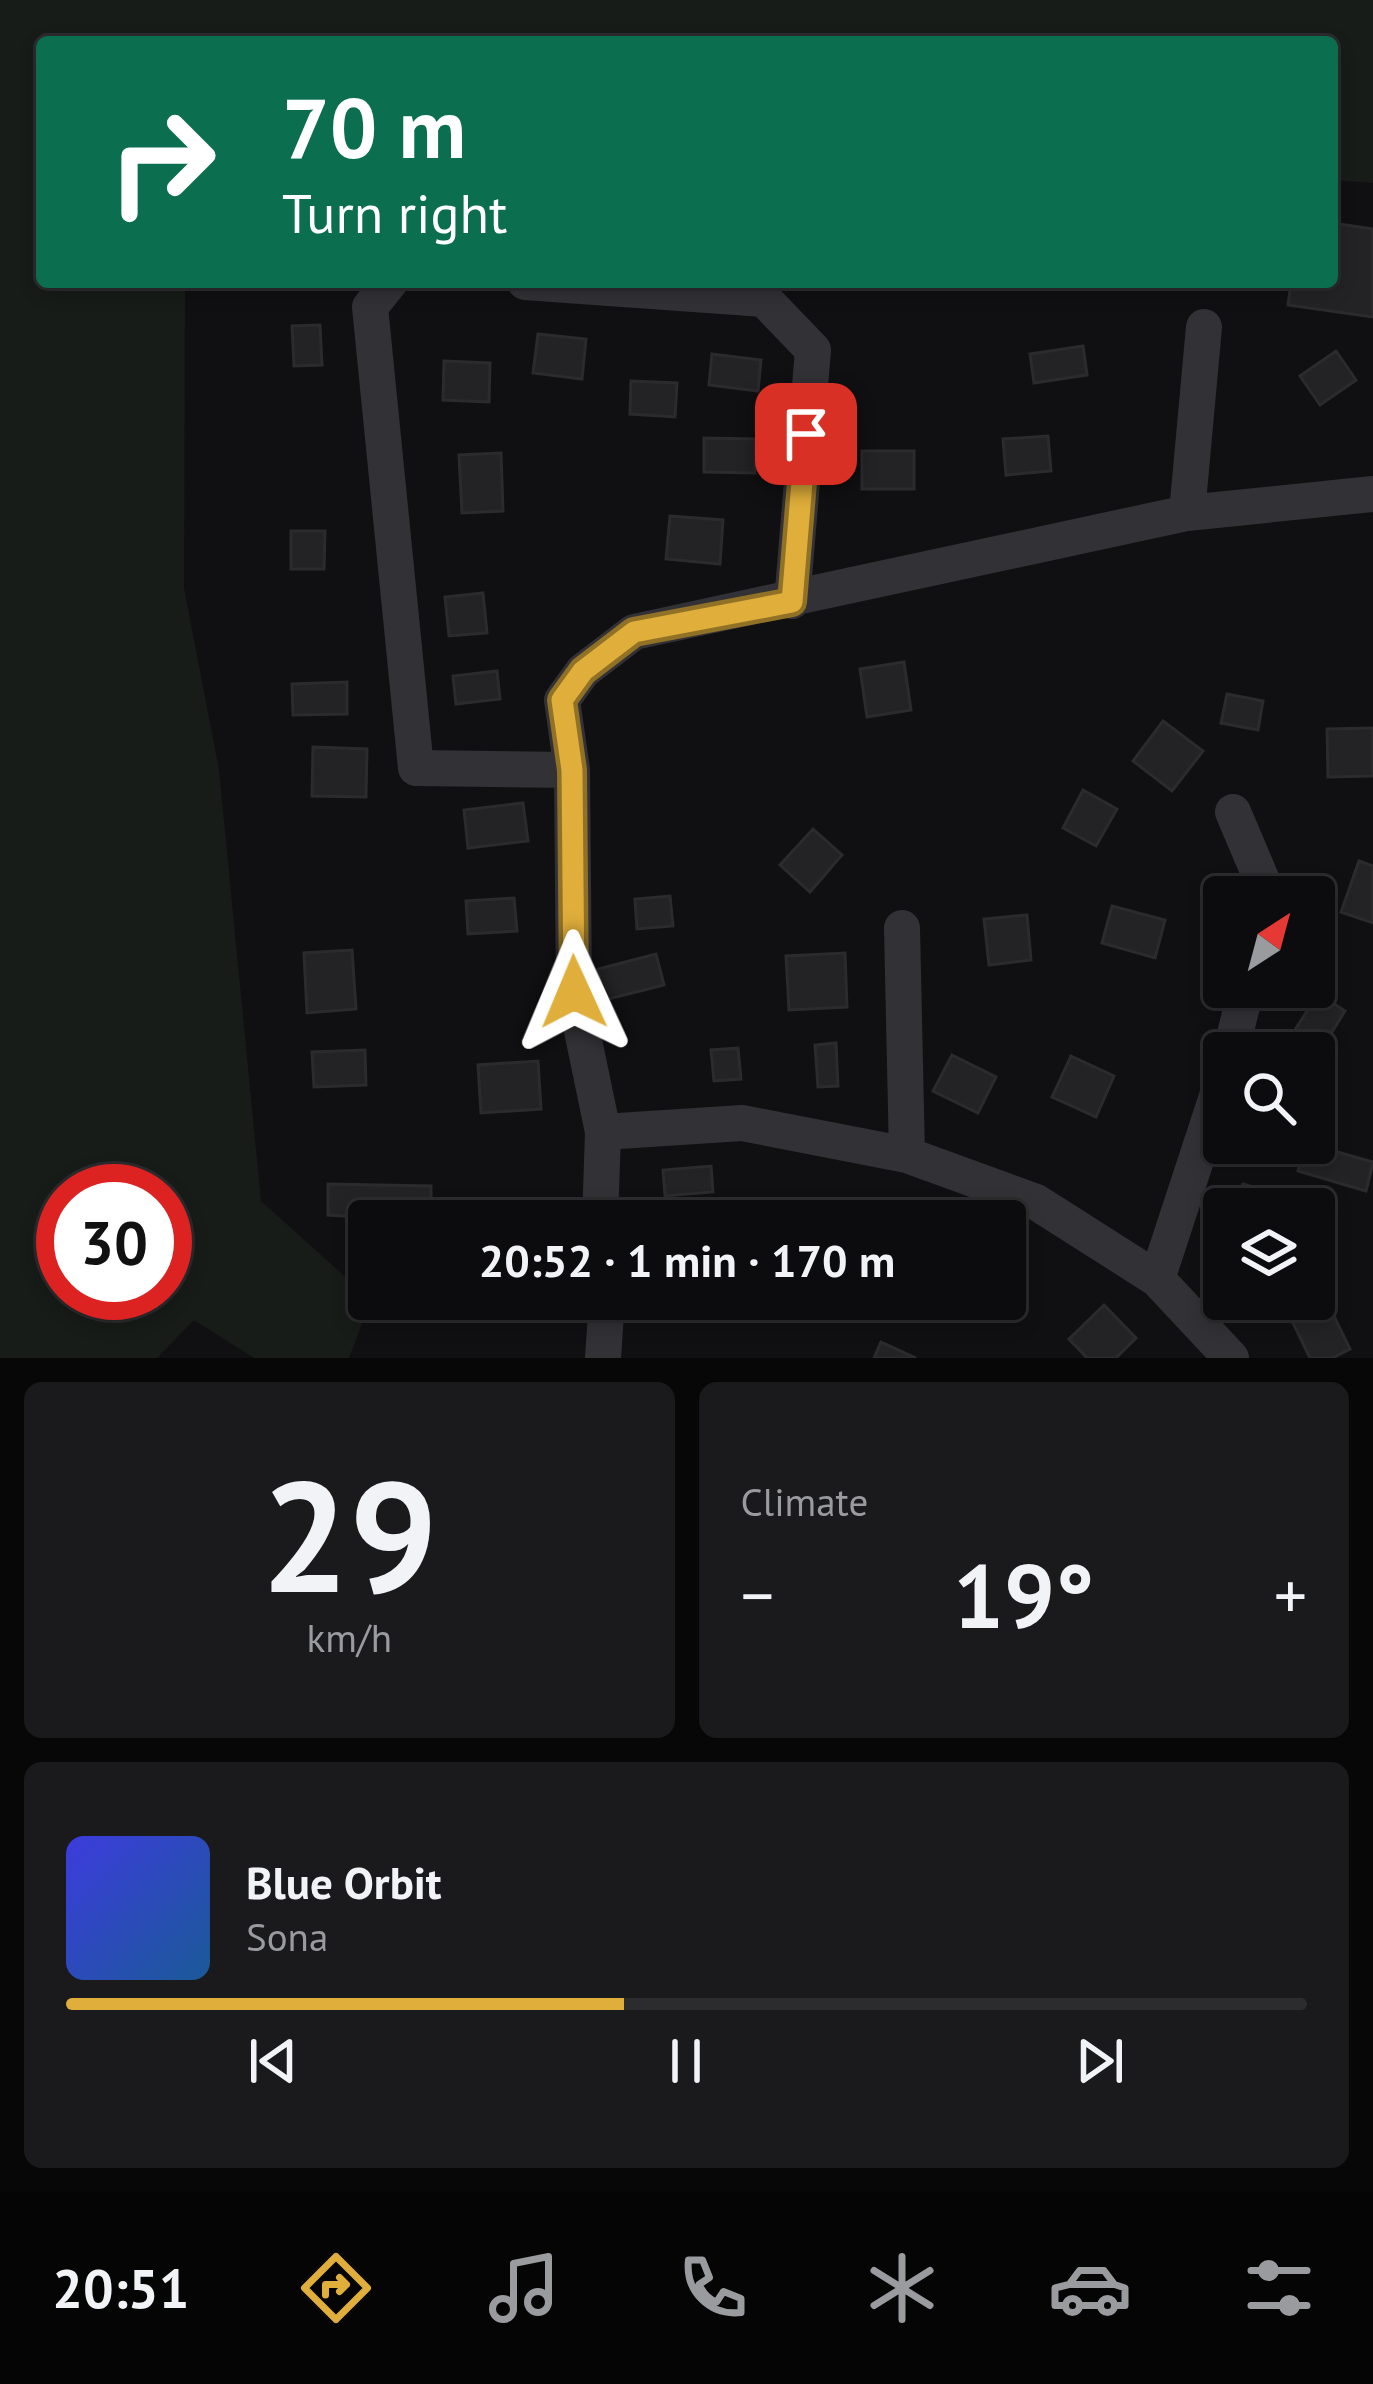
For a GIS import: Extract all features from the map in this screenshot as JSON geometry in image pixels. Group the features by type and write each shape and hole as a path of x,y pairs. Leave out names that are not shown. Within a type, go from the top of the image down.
{"street":[{"path":"385,288 370,307 416,768 572,770"},
{"path":"609,288 764,299 813,350 792,602"},
{"path":"1187,513 1204,327"},
{"path":"601,1200 603,1132 574,992 572,770 562,700 583,671 634,632 792,602 1187,513 1373,494"},
{"path":"1233,812 1261,876"},
{"path":"902,928 907,1155"},
{"path":"603,1132 742,1123 907,1155 1036,1202 1157,1279 1231,1358"},
{"path":"1157,1279 1203,1139"},
{"path":"603,1358 606,1320"}],"shaded area":[{"path":"0,0 1373,0 1373,183 1338,180 1338,36 36,36 36,288 185,288 184,588 219,770 261,1201 348,1279 348,1320 363,1320 349,1358 254,1358 194,1320 157,1358 0,1358"}],"building":[{"path":"1338,224 1373,229 1373,317 1288,305 1290,288 1338,288"},
{"path":"320,325 322,365 294,366 292,326"},
{"path":"538,334 586,339 582,379 533,373"},
{"path":"1083,346 1087,375 1034,383 1030,354"},
{"path":"1336,351 1356,380 1320,405 1300,376"},
{"path":"712,354 761,360 758,391 709,385"},
{"path":"444,361 490,363 489,402 443,400"},
{"path":"631,381 677,383 675,417 630,414"},
{"path":"1048,436 1051,471 1006,475 1003,439"},
{"path":"704,438 755,439 755,473 704,472"},
{"path":"862,451 914,451 914,489 862,489"},
{"path":"501,453 503,511 462,513 459,455"},
{"path":"670,516 723,520 720,564 666,559"},
{"path":"291,531 325,531 324,569 291,569"},
{"path":"483,593 487,633 449,636 445,597"},
{"path":"904,662 911,710 867,717 860,669"},
{"path":"497,671 500,699 456,704 453,676"},
{"path":"347,682 347,714 293,715 292,684"},
{"path":"1227,694 1263,701 1258,730 1221,723"},
{"path":"1163,721 1203,751 1172,791 1133,761"},
{"path":"1373,728 1373,776 1328,777 1327,729"},
{"path":"313,747 367,749 366,797 312,796"},
{"path":"1083,790 1117,809 1096,846 1063,828"},
{"path":"523,803 528,841 468,848 464,810"},
{"path":"813,829 842,855 810,892 780,865"},
{"path":"1359,861 1373,866 1373,923 1341,912"},
{"path":"670,896 673,926 637,929 635,899"},
{"path":"514,898 517,931 468,934 466,901"},
{"path":"1112,906 1165,920 1155,958 1102,943"},
{"path":"1027,915 1031,960 989,965 984,919"},
{"path":"352,950 356,1009 307,1013 304,953"},
{"path":"845,953 847,1007 789,1010 786,956"},
{"path":"656,954 664,985 605,1000 598,969"},
{"path":"1335,1005 1345,1011 1332,1032 1294,1032 1309,1008"},
{"path":"836,1043 838,1086 818,1087 815,1045"},
{"path":"738,1048 741,1079 714,1081 711,1050"},
{"path":"365,1050 366,1085 314,1087 312,1052"},
{"path":"952,1055 996,1077 978,1113 933,1091"},
{"path":"1071,1056 1114,1076 1096,1117 1052,1097"},
{"path":"538,1061 541,1109 481,1113 478,1065"},
{"path":"1335,1151 1373,1162 1366,1191 1298,1171 1300,1164 1335,1164"},
{"path":"711,1166 713,1192 665,1196 663,1170"},
{"path":"328,1184 431,1186 431,1200 348,1200 348,1216 328,1215"},
{"path":"1104,1305 1136,1338 1116,1358 1087,1358 1069,1339"},
{"path":"1335,1318 1350,1349 1332,1358 1310,1358 1291,1320"},
{"path":"881,1342 916,1358 874,1358"}],"route":[{"path":"574,992 572,770 562,700 583,671 634,632 792,602 806,434"}]}
